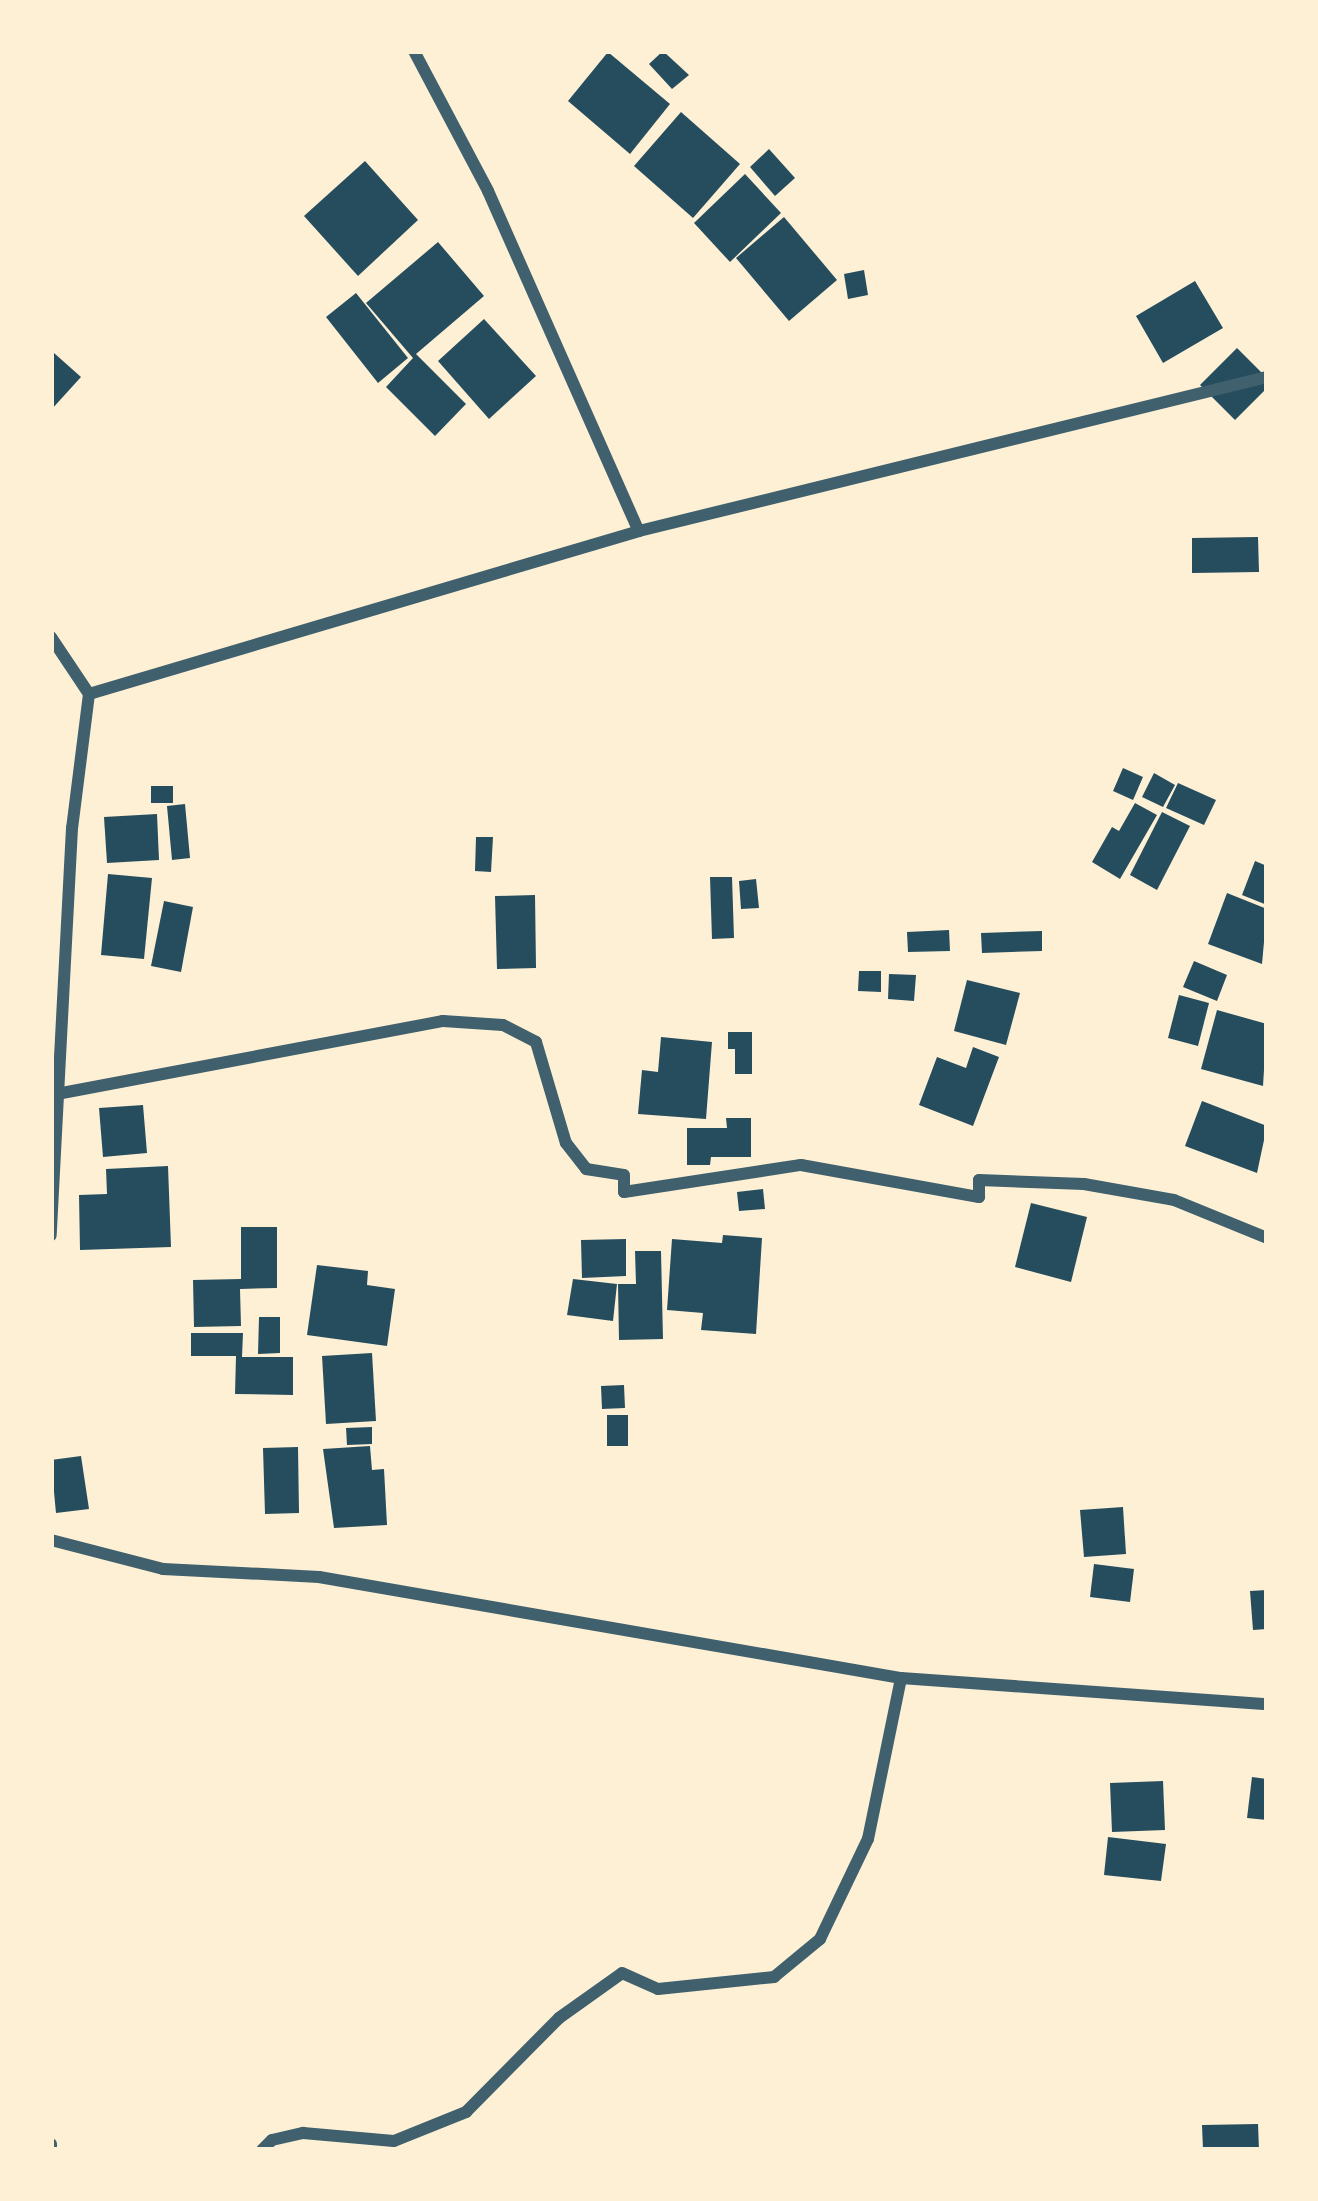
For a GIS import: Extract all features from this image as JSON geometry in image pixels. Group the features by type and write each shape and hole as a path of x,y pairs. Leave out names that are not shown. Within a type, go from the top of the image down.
{"street":[{"path":"414,51 488,191 639,531"},
{"path":"89,694 639,531 1267,377"},
{"path":"51,637 89,694 72,828 62,1093 51,1235"},
{"path":"62,1093 443,1021 503,1025 536,1042 566,1143 586,1169 624,1175 624,1192 801,1165 979,1197 979,1180 1084,1184 1174,1201 1267,1238"},
{"path":"51,1540 163,1570 319,1577 901,1678 1267,1704"},
{"path":"262,2150 272,2140 303,2133 394,2141 466,2112 559,2018 622,1973 658,1989 774,1977 820,1939 868,1839 901,1678"}],"building":[{"path":"663,51 689,75 672,89 649,64"},
{"path":"608,52 670,104 630,154 568,101"},
{"path":"681,112 740,164 693,218 634,166"},
{"path":"769,149 795,178 775,196 750,167"},
{"path":"365,161 418,220 358,276 304,216"},
{"path":"745,174 781,213 730,262 694,223"},
{"path":"784,217 837,280 789,321 736,258"},
{"path":"438,242 484,296 416,354 466,404 435,436 386,387 413,358 366,303"},
{"path":"864,270 868,295 848,299 844,274"},
{"path":"1195,281 1223,328 1163,363 1136,316"},
{"path":"356,293 408,358 378,383 326,317"},
{"path":"484,319 536,376 489,419 438,361"},
{"path":"1237,348 1267,378 1267,388 1235,420 1200,385"},
{"path":"54,353 81,377 51,410 51,356"},
{"path":"1258,537 1259,572 1192,573 1192,538"},
{"path":"1123,768 1143,777 1133,800 1113,791"},
{"path":"1154,773 1175,785 1163,807 1142,797"},
{"path":"1178,783 1216,800 1204,825 1166,808"},
{"path":"151,786 173,786 173,803 151,803"},
{"path":"1135,803 1157,815 1120,879 1092,862 1112,827 1119,831"},
{"path":"185,804 190,858 172,860 167,806"},
{"path":"1162,812 1190,826 1157,890 1130,875"},
{"path":"157,814 159,860 107,863 104,817"},
{"path":"476,837 493,837 491,872 475,871"},
{"path":"1255,861 1267,866 1267,905 1242,895"},
{"path":"108,874 152,878 144,959 101,955"},
{"path":"710,877 732,877 734,938 712,939"},
{"path":"756,879 759,908 741,909 739,881"},
{"path":"1227,893 1267,909 1262,964 1208,944"},
{"path":"535,895 536,968 497,969 495,896"},
{"path":"164,901 193,907 181,972 151,966"},
{"path":"949,930 950,951 908,952 907,932"},
{"path":"1042,931 1042,951 982,953 981,933"},
{"path":"1194,961 1227,975 1217,1001 1183,987"},
{"path":"859,971 881,971 881,992 858,991"},
{"path":"889,974 916,975 914,1001 888,999"},
{"path":"967,980 1020,993 1006,1045 954,1031"},
{"path":"1179,995 1209,1003 1198,1046 1168,1038"},
{"path":"1217,1010 1267,1024 1263,1086 1201,1069"},
{"path":"728,1032 752,1032 752,1074 735,1074 735,1049 728,1049"},
{"path":"661,1037 712,1042 706,1119 638,1114 642,1070 658,1072"},
{"path":"973,1047 999,1057 973,1126 919,1105 937,1057 966,1068"},
{"path":"1202,1101 1267,1126 1257,1173 1185,1146"},
{"path":"143,1105 147,1153 103,1157 99,1108"},
{"path":"726,1118 751,1118 751,1157 711,1157 710,1165 687,1165 687,1128 727,1128"},
{"path":"168,1166 171,1247 80,1250 79,1195 107,1194 106,1169"},
{"path":"763,1189 765,1209 739,1211 737,1192"},
{"path":"1031,1203 1087,1217 1071,1282 1015,1267"},
{"path":"241,1227 277,1227 277,1288 240,1289 241,1326 194,1327 193,1280 241,1279"},
{"path":"723,1235 762,1238 756,1334 701,1330 703,1313 667,1310 672,1239 722,1243"},
{"path":"626,1239 626,1276 582,1278 581,1240"},
{"path":"635,1251 661,1251 663,1339 619,1340 618,1284 636,1284"},
{"path":"317,1265 368,1271 367,1285 395,1289 387,1346 307,1335"},
{"path":"573,1279 617,1284 613,1321 567,1315"},
{"path":"259,1317 280,1317 280,1353 258,1354"},
{"path":"191,1333 243,1333 242,1357 293,1357 293,1395 235,1394 236,1356 191,1356"},
{"path":"372,1353 376,1421 326,1424 322,1356"},
{"path":"624,1385 625,1408 602,1409 601,1386"},
{"path":"607,1415 628,1415 628,1446 607,1446"},
{"path":"372,1427 372,1444 347,1445 346,1428"},
{"path":"370,1446 372,1470 384,1469 387,1525 334,1528 323,1449"},
{"path":"298,1447 299,1513 265,1514 263,1448"},
{"path":"81,1456 89,1509 56,1513 51,1460"},
{"path":"1123,1507 1126,1554 1084,1557 1080,1510"},
{"path":"1094,1564 1134,1569 1130,1602 1090,1597"},
{"path":"1267,1590 1267,1629 1253,1630 1250,1591"},
{"path":"1252,1777 1267,1779 1267,1820 1247,1818"},
{"path":"1163,1781 1165,1830 1112,1832 1110,1783"},
{"path":"1108,1837 1166,1844 1161,1881 1104,1875"},
{"path":"1258,2124 1259,2150 1203,2150 1202,2125"}]}
